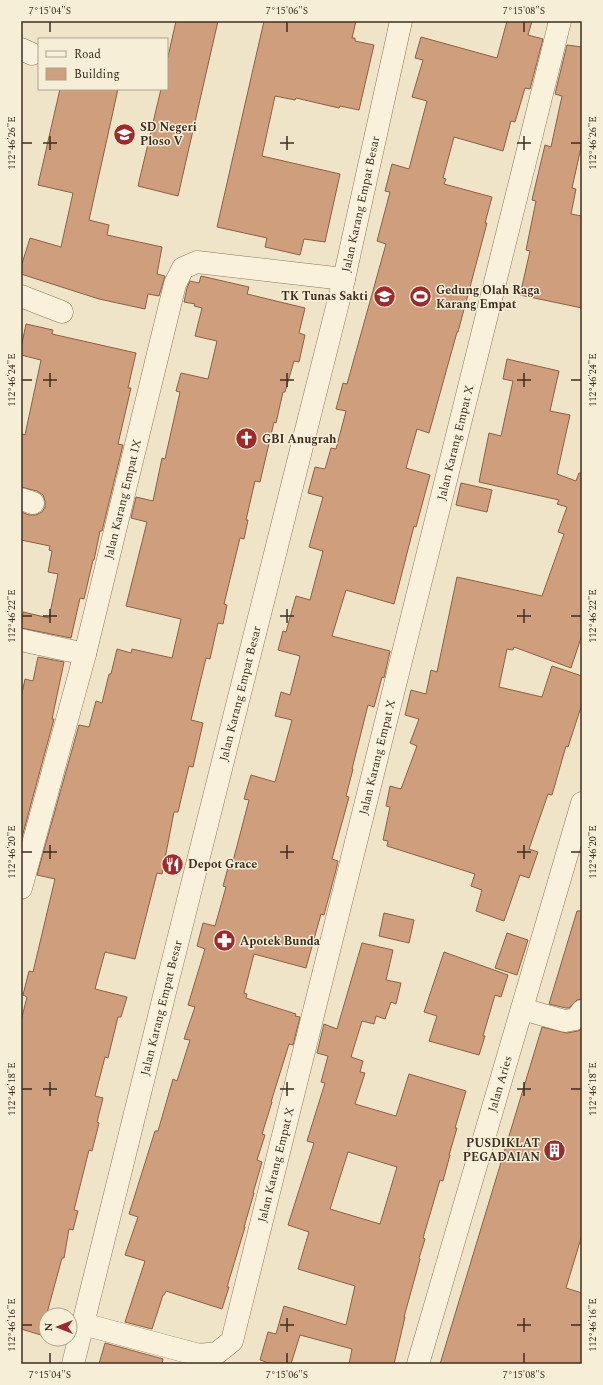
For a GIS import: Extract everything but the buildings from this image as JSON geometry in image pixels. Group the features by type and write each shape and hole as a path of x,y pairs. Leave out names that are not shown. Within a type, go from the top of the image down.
{"street":[{"name":"Jalan Karang Empat Besar","path":"73,1364 344,279 401,21"},
{"name":"Jalan Karang Empat X","path":"83,1324 199,1355 217,1353 232,1342 560,21"},
{"name":"Jalan Karang Empat IX","path":"21,888 85,654 175,284 183,268 197,262 344,279"},
{"path":"21,296 62,312"},
{"path":"21,640 85,654"},
{"name":"Jalan Aries","path":"418,1364 582,803"},
{"path":"522,1009 565,1021 576,1019 582,1011"}],"place":[{"name":"SD Negeri Ploso V","path":"124,134"},
{"name":"TK Tunas Sakti","path":"384,296"},
{"name":"Gedung Olah Raga Karang Empat","path":"420,297"},
{"name":"GBI Anugrah","path":"246,439"},
{"name":"Depot Grace","path":"173,864"},
{"name":"Apotek Bunda","path":"225,941"},
{"name":"PUSDIKLAT PEGADAIAN","path":"555,1150"}]}
